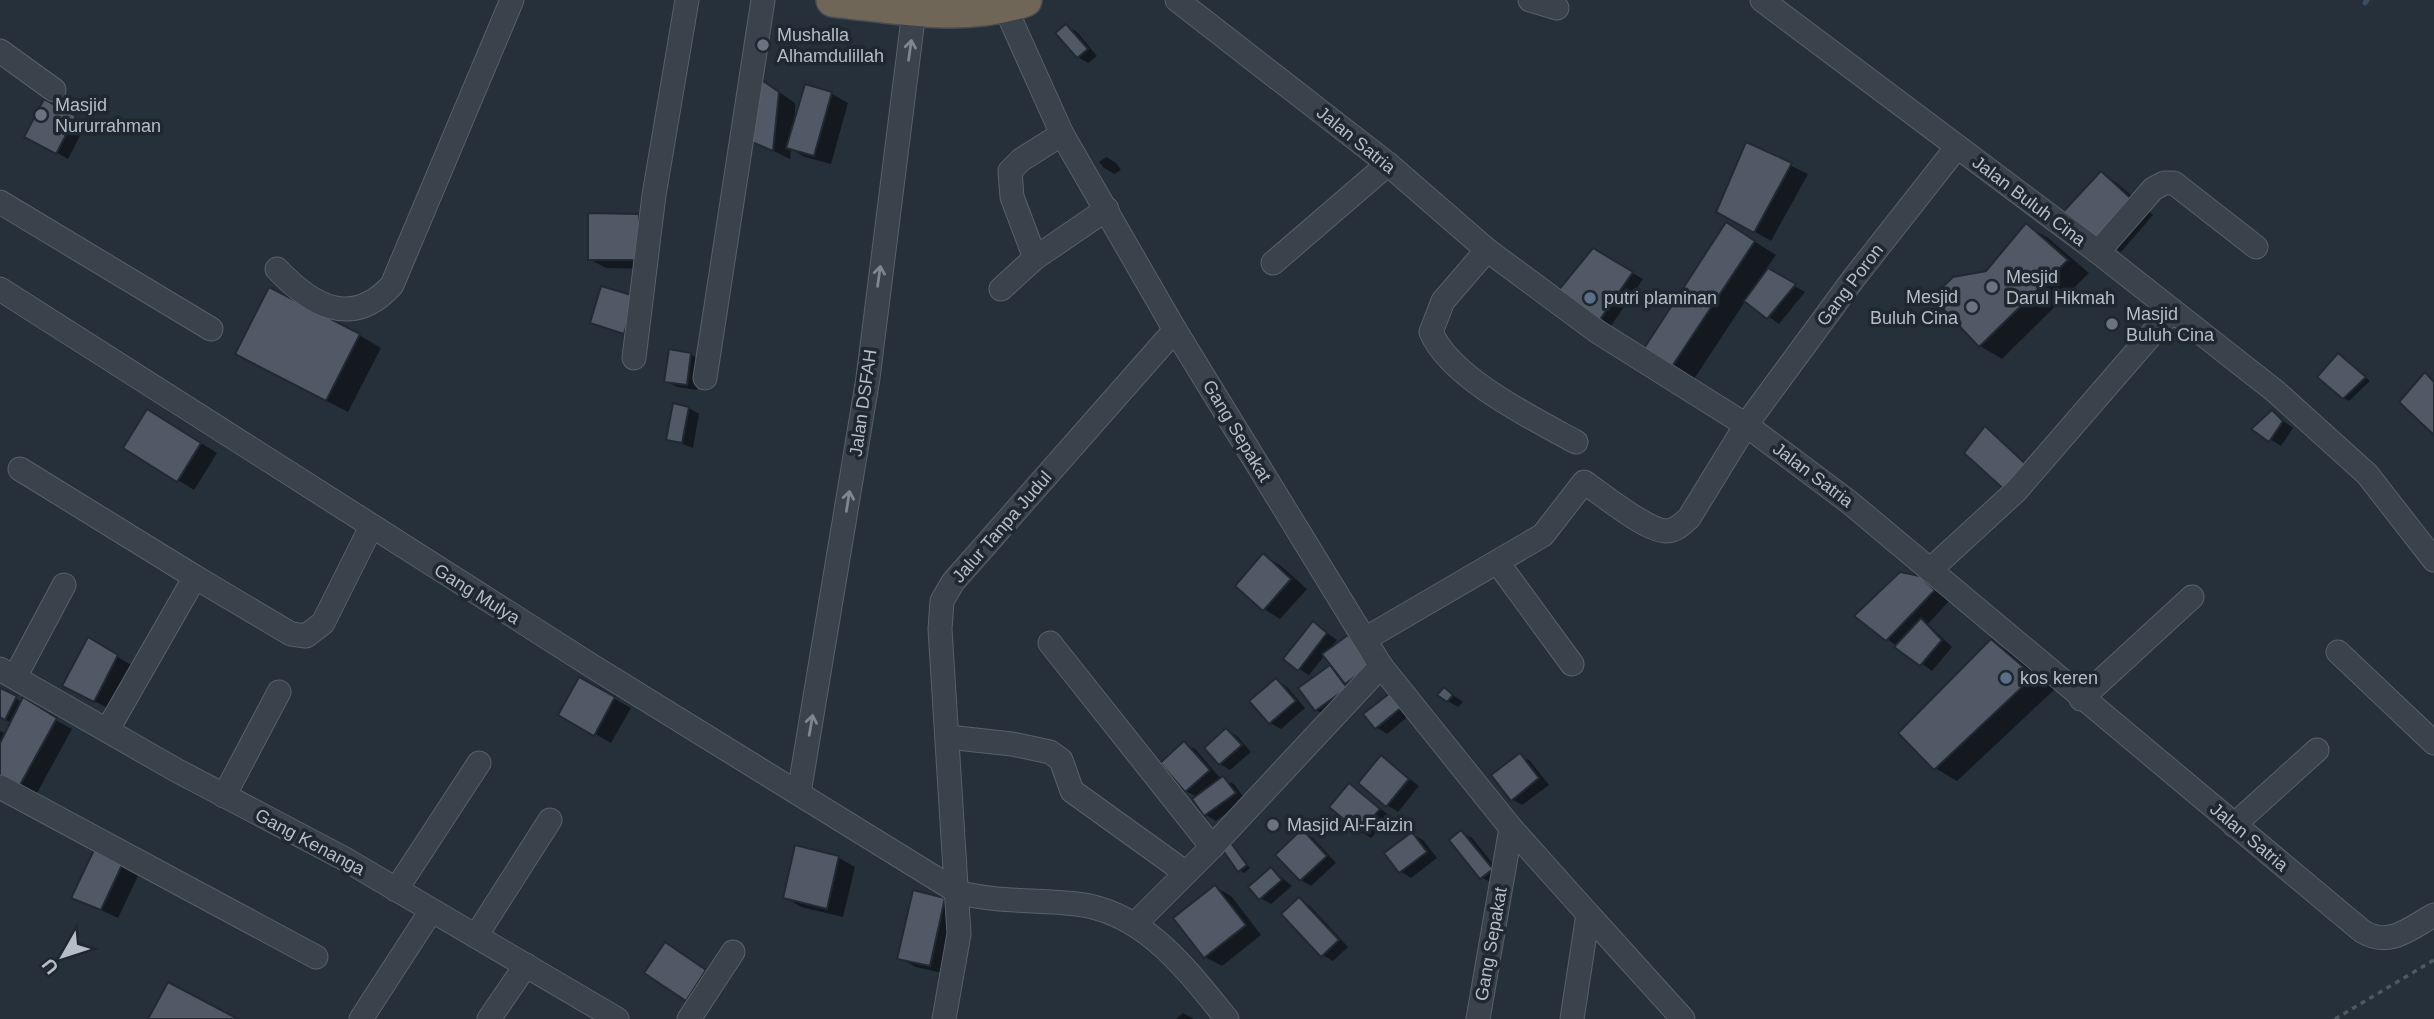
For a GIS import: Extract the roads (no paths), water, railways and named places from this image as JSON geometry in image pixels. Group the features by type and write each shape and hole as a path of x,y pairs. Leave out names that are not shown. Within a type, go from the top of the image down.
{"highway":[{"path":"833,0 914,11 972,12 1015,3"}],"street":[{"path":"277,269 298,292 313,301 347,310 366,306 380,298 392,285 512,0"},
{"path":"634,358 654,195 687,0"},
{"path":"705,378 763,0"},
{"name":"Jalan Satria","path":"1177,0 1388,164 1487,250 1598,332 1746,425 1849,502 2081,699 2374,939 2393,939 2434,915"},
{"path":"1530,0 1557,8"},
{"name":"Jalan Buluh Cina","path":"1762,0 2098,252 2171,312 2275,391 2341,448 2389,500 2434,560"},
{"name":"Gang Sepakat","path":"1015,3 1062,134 1175,330 1381,666 1511,828 1683,1019"},
{"name":"Jalan DSFAH","path":"799,793 869,378 875,308 914,11"},
{"path":"0,51 54,90"},
{"path":"1035,258 1012,197 1009,175 1021,160 1062,134"},
{"name":"Gang Poron","path":"1498,563 1543,535 1584,482 1649,525 1665,531 1679,528 1689,518 1746,425 1854,278 1957,147"},
{"path":"1273,263 1388,164"},
{"path":"2098,252 2153,189 2164,183 2174,183 2256,247"},
{"path":"0,202 211,329"},
{"path":"1001,289 1035,258 1107,209"},
{"path":"1487,250 1443,301 1432,332 1437,346 1477,382 1576,442"},
{"name":"Gang Mulya","path":"0,289 371,527 958,892"},
{"path":"1930,570 2015,491 2171,312"},
{"name":"Jalur Tanpa Judul","path":"944,1019 959,934 939,619 947,591 1175,330"},
{"path":"20,469 291,634 306,636 323,623 371,527"},
{"path":"1365,639 1498,563 1572,664"},
{"path":"108,729 195,578"},
{"path":"7,673 64,584"},
{"path":"2081,699 2192,597"},
{"path":"1050,643 1212,847"},
{"path":"2338,652 2434,743"},
{"path":"1135,924 1212,847 1381,666"},
{"name":"Gang Kenanga","path":"7,673 396,890 617,1019"},
{"path":"224,796 279,692"},
{"path":"948,737 1013,744 1050,752 1061,760 1072,791 1186,873"},
{"path":"2234,825 2317,750"},
{"path":"396,890 479,763"},
{"path":"0,787 316,957"},
{"path":"476,936 550,820"},
{"name":"Gang Sepakat","path":"1478,1019 1511,828"},
{"path":"958,892 1012,901 1080,904 1135,924 1171,954 1227,1019"},
{"path":"361,1019 431,911"},
{"path":"1574,1018 1588,914"},
{"path":"689,1019 733,952"},
{"path":"489,1019 526,965"}],"place":[{"name":"Mushalla Alhamdulillah","path":"763,45"},
{"name":"Masjid Nururrahman","path":"41,115"},
{"name":"Mesjid Darul Hikmah","path":"1992,287"},
{"name":"putri plaminan","path":"1590,298"},
{"name":"Mesjid Buluh Cina","path":"1972,307"},
{"name":"Masjid Buluh Cina","path":"2112,324"},
{"name":"kos keren","path":"2006,678"},
{"name":"Masjid Al-Faizin","path":"1273,825"}]}
